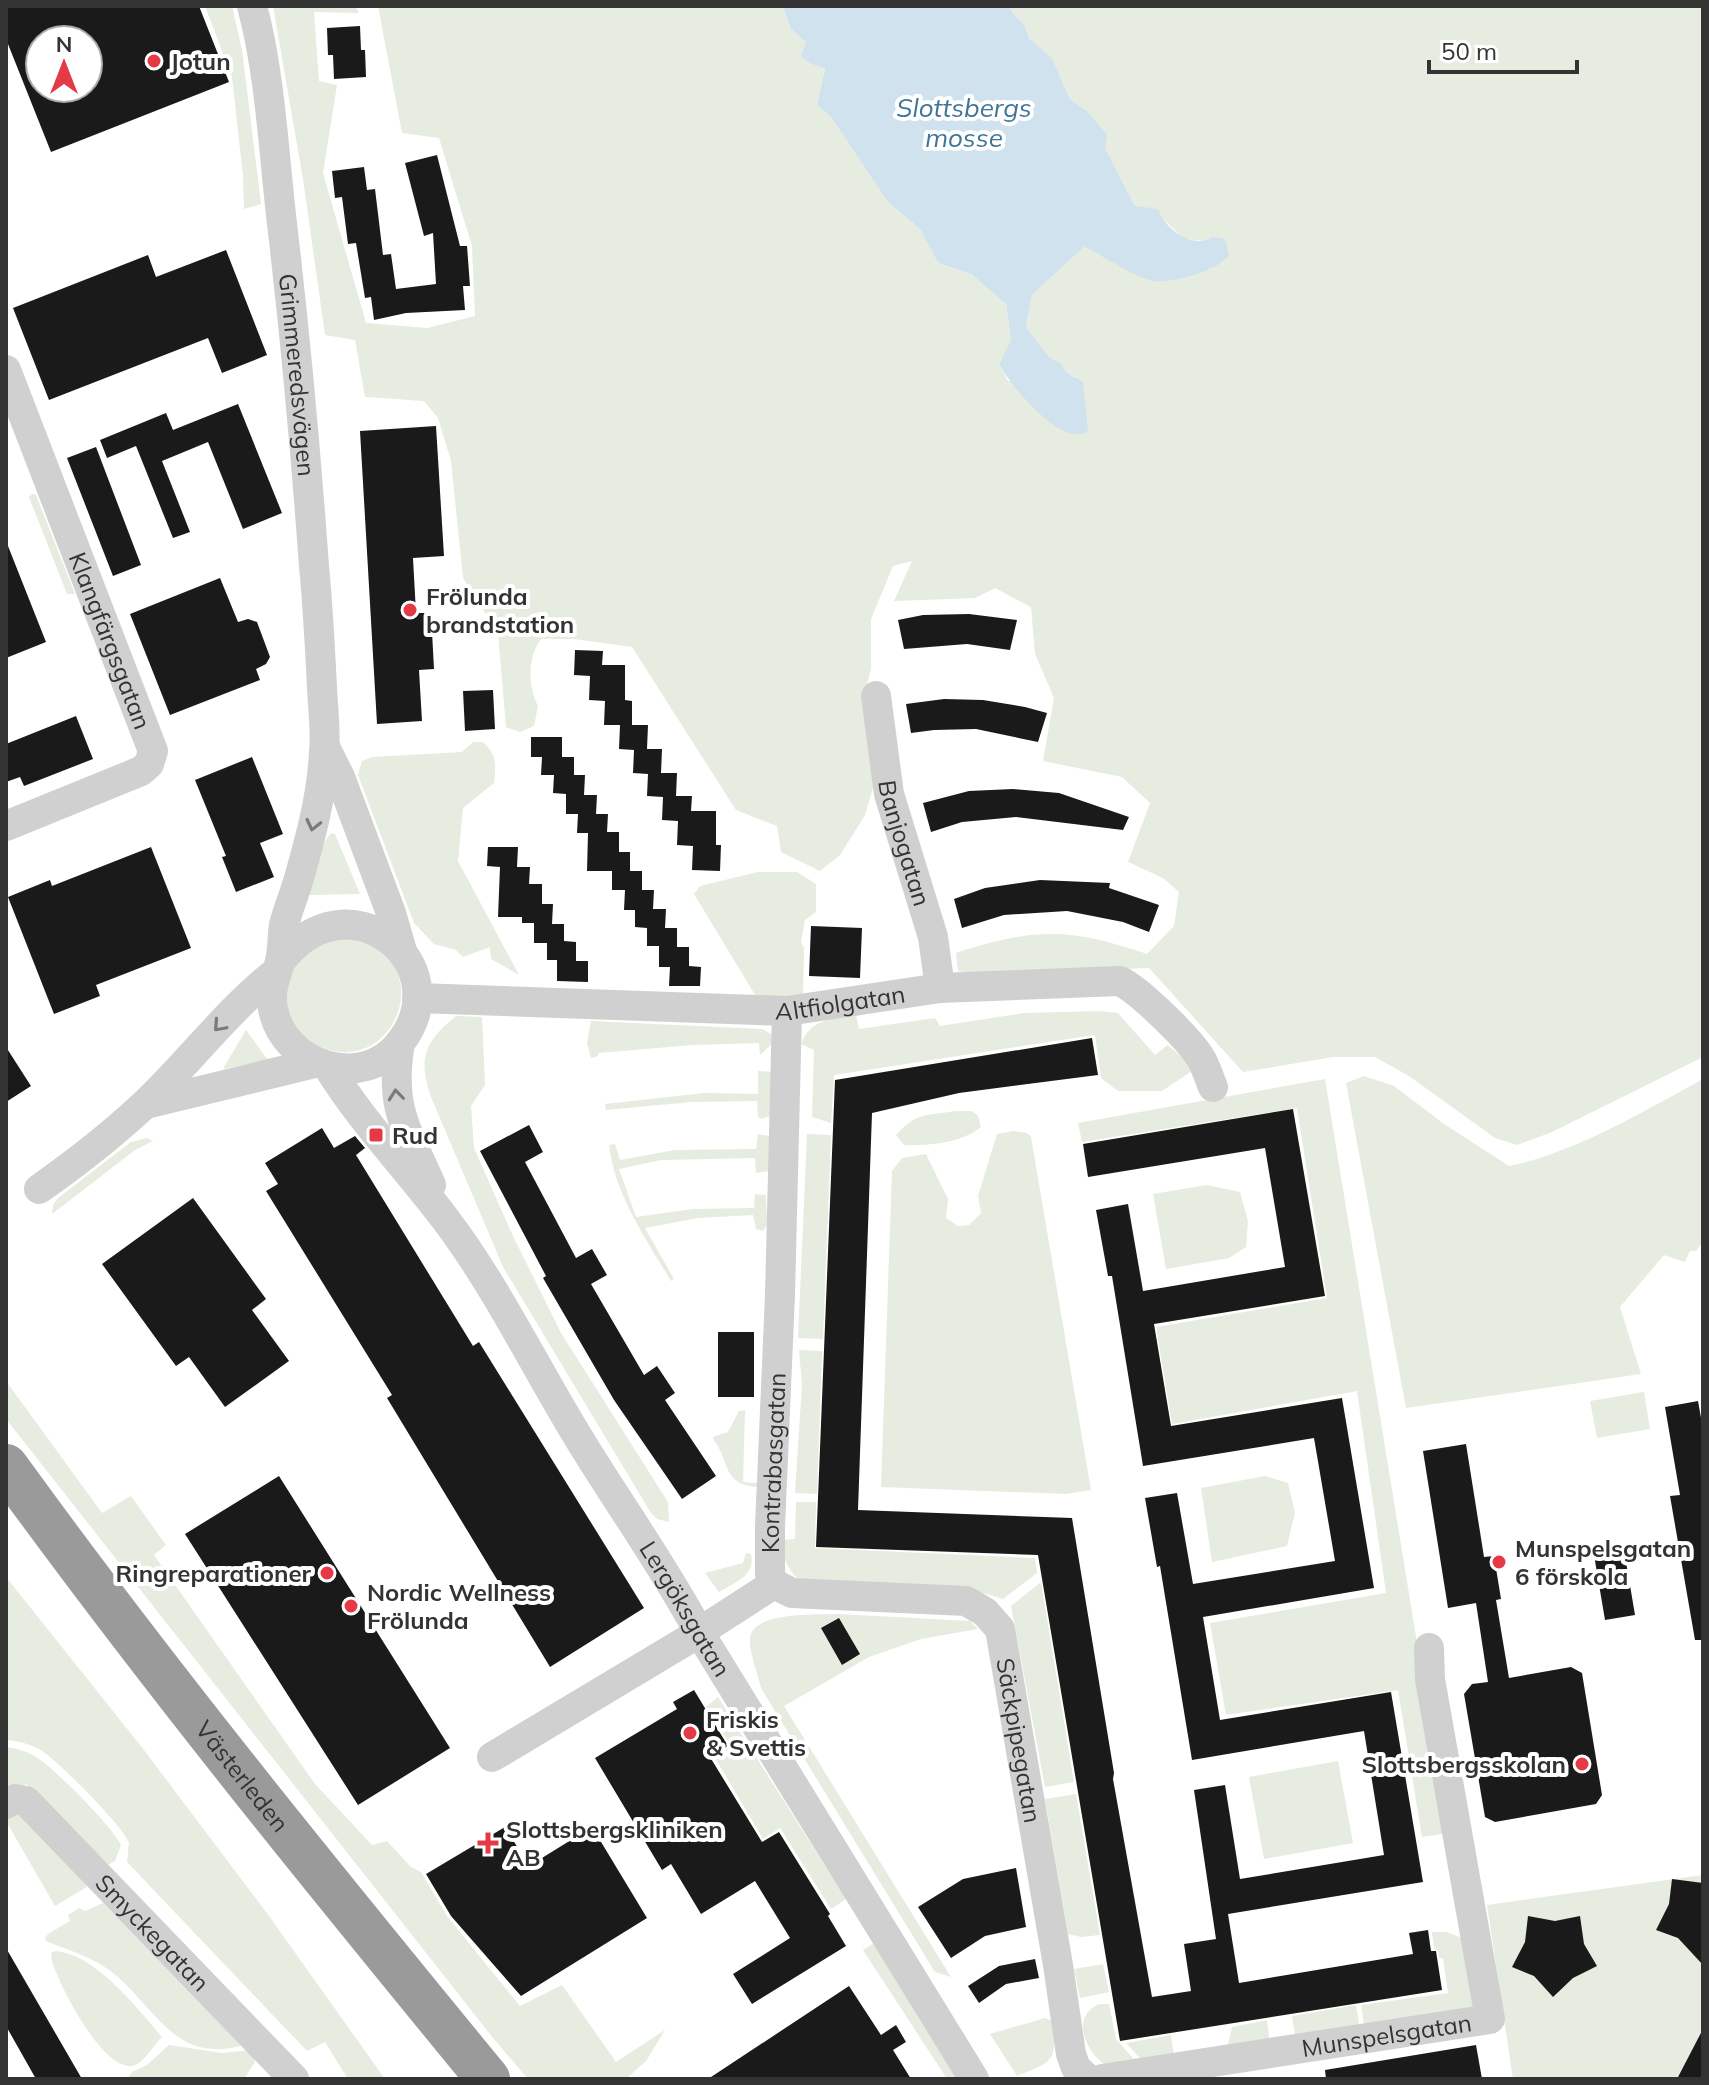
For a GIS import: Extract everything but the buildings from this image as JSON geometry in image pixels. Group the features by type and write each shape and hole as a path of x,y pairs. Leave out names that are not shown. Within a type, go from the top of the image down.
{"highway":[{"name":"Västerleden","path":"6,1466 98,1592 273,1818 488,2079"},
{"name":"Västerleden","path":"6,1513 253,1835 454,2079"}],"street":[{"name":"Grimmeredsvägen","path":"252,6 264,71 302,406 318,606 325,748 309,844 284,926 278,967"},
{"name":"Klangfärgsgatan","path":"6,370 153,751 149,764 141,771 6,826"},
{"name":"Banjogatan","path":"876,696 889,794 933,937 940,988"},
{"name":"Grimmeredsvägen","path":"325,748 349,800 402,951"},
{"path":"39,1189 76,1163 144,1104 248,994 278,967 292,945 309,933 328,925 348,924 369,928 387,937 402,951 413,973 417,998 412,1022 400,1043 375,1062 344,1069 322,1065 300,1054 287,1041 278,1025 272,1008 272,990 278,967"},
{"name":"Altfiolgatan","path":"417,998 787,1011 940,988 1120,981 1150,1003 1200,1057 1213,1087"},
{"name":"Kontrabasgatan","path":"492,1757 774,1584 770,1574 770,1527 787,1011"},
{"name":"Lergöksgatan","path":"400,1043 395,1084 399,1112 446,1219"},
{"path":"144,1104 322,1065"},
{"name":"Lergöksgatan","path":"322,1065 446,1219 490,1283 572,1428 670,1578 699,1632 974,2079"},
{"name":"Säckpipegatan","path":"774,1584 792,1593 966,1601 985,1612 1000,1629 1071,2054 1081,2076"},
{"name":"Munspelsgatan","path":"1081,2076 1490,2019 1430,1679 1429,1648"},
{"name":"Smyckegatan","path":"6,1804 15,1799 26,1801 294,2079"}],"shaded area":[{"path":"205,6 232,6 242,50 261,204 244,209 232,77"},
{"path":"273,6 355,6 359,13 314,12 319,81 337,85 323,173 366,323 427,328 475,316 472,246 439,138 402,133 378,6 783,6 791,29 806,42 805,49 811,64 825,67 817,105 831,117 887,201 920,229 938,263 971,274 1006,304 1011,340 999,364 1008,381 1076,377 1049,357 1026,327 1032,295 1084,247 1152,281 1189,276 1213,268 1206,241 1184,239 1161,217 1135,206 1105,148 1106,135 1087,111 1070,99 1052,58 1029,38 1025,26 1007,6 1703,6 1703,1057 1552,1132 1517,1145 1495,1138 1409,1076 1375,1057 1333,1057 1243,1072 1149,968 976,975 958,971 956,953 1030,935 1072,935 1147,954 1174,926 1179,892 1163,878 1128,862 1150,803 1122,777 1043,761 1054,698 1035,654 1031,607 995,588 975,598 894,601 912,561 893,566 871,619 871,669 864,696 875,781 865,815 840,855 820,871 781,852 777,826 736,810 632,647 574,639 541,639 533,655 530,672 538,706 534,726 520,732 506,727 498,633 463,578 451,461 438,418 424,401 365,397 355,340 325,335 303,179"},
{"path":"36,495 75,594 67,594 29,497"},
{"path":"473,742 483,742 491,751 495,765 494,783 463,808 458,861 519,975 491,959 490,947 463,957 456,950 434,944 414,923 358,775 362,761 372,757 462,752"},
{"path":"331,833 335,834 360,894 309,895 307,891 325,841"},
{"path":"758,872 797,872 816,884 816,912 805,920 801,942 804,948 803,1000 757,998 694,894 700,886"},
{"path":"337,935 368,944 385,953 396,970 401,989 399,1009 386,1033 369,1047 349,1052 330,1050 312,1042 297,1029 287,1012 284,992 298,956"},
{"path":"1024,1013 1118,1013 1155,1055 1168,1045 1195,1069 1162,1091 1118,1091 1101,1078 1095,1035 834,1075 831,1123 812,1117 814,1050 801,1044 810,1029 823,1022 856,1015 859,1029 935,1018 940,1026"},
{"path":"456,1016 482,1017 485,1085 471,1106 474,1148 561,1333 668,1502 669,1522 657,1519 651,1513 503,1267 431,1097 425,1072 427,1052 437,1034"},
{"path":"591,1021 762,1029 771,1034 775,1041 760,1055 759,1043 598,1053 598,1056 591,1058 587,1043"},
{"path":"246,1030 268,1060 224,1069 224,1067"},
{"path":"758,1071 772,1072 770,1116 762,1119 758,1117 757,1101 691,1102 606,1110 605,1104 704,1093 758,1094"},
{"path":"1364,1076 1394,1086 1444,1124 1509,1166 1558,1152 1583,1141 1703,1079 1703,1242 1696,1251 1690,1251 1685,1262 1664,1255 1620,1307 1641,1374 1406,1408 1346,1083"},
{"path":"1325,1079 1448,1833 1422,1837 1398,1690 1226,1715 1210,1623 1386,1593 1357,1391 1172,1424 1156,1327 1327,1298 1297,1108 1082,1142 1078,1123"},
{"path":"972,1111 978,1116 981,1127 964,1137 934,1144 904,1145 896,1135 917,1118"},
{"path":"1013,1131 1027,1133 1031,1137 1091,1490 1066,1494 881,1487 892,1171 902,1158 926,1154 948,1199 946,1218 958,1226 969,1225 981,1213 978,1196 997,1134"},
{"path":"758,1134 770,1139 769,1171 756,1173 755,1158 661,1160 619,1169 636,1217 693,1209 754,1208 755,1194 766,1195 767,1225 763,1231 756,1229 753,1215 698,1218 645,1228 674,1279 671,1281 625,1199 609,1145 615,1144 620,1160 675,1150 756,1149"},
{"path":"807,1134 831,1135 823,1339 798,1338"},
{"path":"147,1138 153,1141 135,1150 52,1214 58,1198 131,1142"},
{"path":"1207,1185 1240,1192 1248,1221 1246,1247 1229,1258 1166,1269 1153,1194"},
{"path":"799,1350 822,1351 817,1494 795,1493 802,1385"},
{"path":"6,1381 102,1513 131,1496 166,1545 154,1555 315,1784 372,1845 387,1841 411,1867 421,1872 447,1916 520,2006 562,1985 616,2062 665,2030 646,2061 626,2079 528,2079 6,1419"},
{"path":"1644,1392 1650,1429 1597,1438 1590,1401"},
{"path":"745,1410 743,1482 757,1483 757,1487 746,1485 732,1477 713,1439 728,1432 739,1411"},
{"path":"1265,1476 1288,1483 1295,1513 1287,1546 1212,1562 1201,1488"},
{"path":"796,1502 816,1502 815,1548 1035,1558 1037,1573 1003,1599 979,1592 800,1581 789,1567 782,1546 782,1540 795,1539"},
{"path":"746,1553 751,1554 752,1562 747,1573 719,1592 705,1573 743,1563"},
{"path":"6,1577 144,1750 269,1916 385,2079 348,2079 325,2042 307,2051 127,1862 129,1843 116,1823 90,1795 42,1751 25,1743 6,1740"},
{"path":"1041,1582 1074,1782 1045,1787 1011,1606"},
{"path":"838,1614 970,1621 978,1629 921,1639 869,1657 784,1706 951,1977 935,1972 761,1688 750,1644 754,1629 762,1623 788,1616"},
{"path":"718,1697 846,1899 831,1909 780,1828 763,1839 715,1758 731,1746 706,1707"},
{"path":"6,1747 36,1757 82,1798 121,1845 115,1861 108,1865 26,1784 6,1795"},
{"path":"1338,1761 1353,1843 1264,1859 1249,1777"},
{"path":"1076,1794 1100,1935 1081,1937 1068,1934 1045,1799"},
{"path":"6,1810 25,1818 87,1886 55,1906 6,1821"},
{"path":"1703,1875 1703,2079 1513,2079 1487,1905"},
{"path":"103,1903 244,2045 221,2049 202,2048 186,2042 158,2020 118,1977 102,1965 46,1941 48,1934 70,1921 68,1915 79,1908 85,1911"},
{"path":"1432,1932 1446,1932 1462,1938 1476,1999 1472,2007 1365,2030 1361,2005 1448,1993 1443,1958 1439,1958 1438,1950 1434,1949"},
{"path":"874,1943 959,2079 947,2079 863,1950"},
{"path":"51,1953 70,1954 100,1972 162,2037 136,2065 120,2064 95,2041 72,2006 56,1973"},
{"path":"1103,1964 1109,1992 1080,1998 1074,1969"},
{"path":"1100,2004 1109,2004 1116,2039 1138,2064 1107,2066 1087,2044 1083,2025 1085,2017"},
{"path":"1356,2005 1360,2030 1296,2042 1292,2016"},
{"path":"1045,2018 1053,2021 1053,2053 1045,2063 1017,2076 990,2034"},
{"path":"1267,2020 1270,2045 1226,2053 1232,2027"},
{"path":"1171,2035 1175,2062 1148,2067 1126,2043"},
{"path":"169,2045 222,2053 251,2050 255,2062 244,2079 127,2079"}],"water":[{"name":"Slottsbergs mosse","path":"783,6 1007,6 1025,26 1029,38 1052,58 1070,99 1087,111 1107,135 1105,148 1135,206 1158,209 1173,230 1189,239 1225,239 1229,255 1215,267 1183,278 1162,281 1138,276 1084,247 1032,295 1026,327 1049,357 1083,382 1088,432 1075,434 1054,425 1021,395 1004,373 999,364 1011,340 1006,304 971,274 938,263 920,229 887,201 831,117 817,105 825,68 811,64 801,56 806,42 791,29"}],"place":[{"name":"Jotun","path":"154,61"},
{"name":"Frölunda brandstation","path":"410,610"},
{"name":"Rud","path":"376,1135"},
{"name":"Munspelsgatan 6 förskola","path":"1499,1562"},
{"name":"Ringreparationer","path":"327,1573"},
{"name":"Nordic Wellness Frölunda","path":"351,1606"},
{"name":"Friskis & Svettis","path":"690,1733"},
{"name":"Slottsbergsskolan","path":"1582,1764"},
{"name":"Slottsbergskliniken AB","path":"488,1843"}]}
